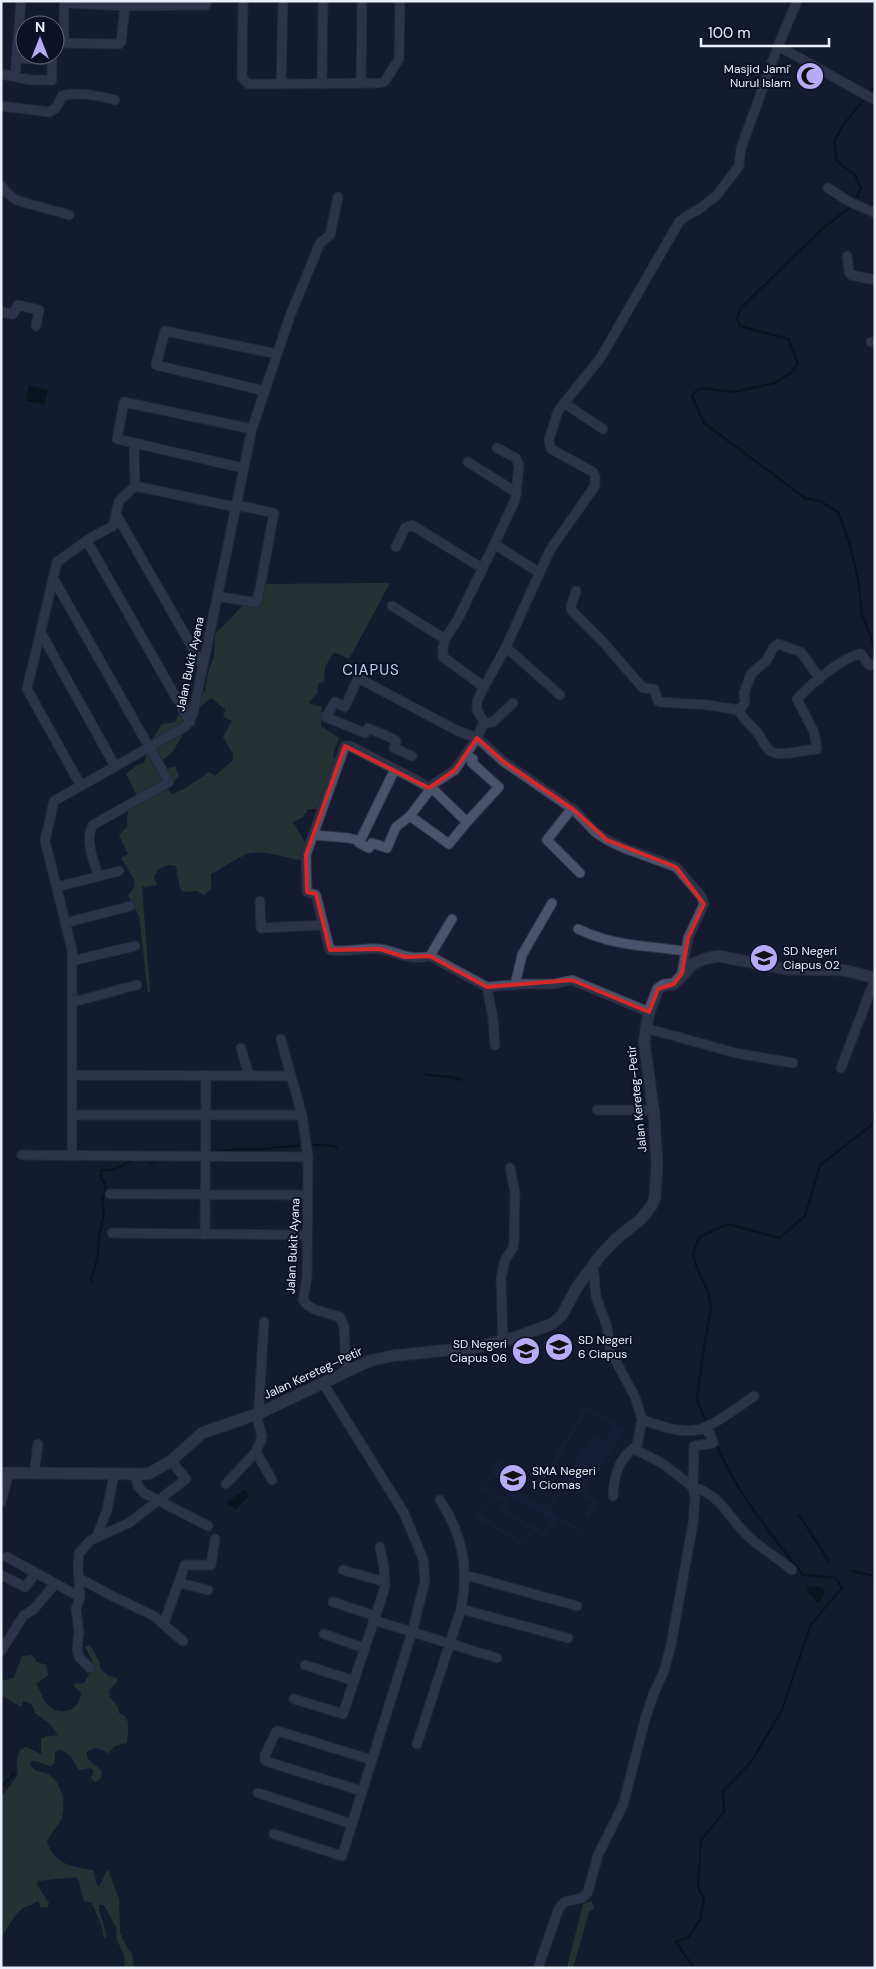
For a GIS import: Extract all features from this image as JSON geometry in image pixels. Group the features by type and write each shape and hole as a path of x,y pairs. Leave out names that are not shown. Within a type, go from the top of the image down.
{"street":[{"path":"20,15 21,1"},
{"path":"125,6 121,42 119,44 66,43 64,41 65,4 125,6 206,5 206,1"},
{"path":"243,1 242,77 248,84 380,83 385,81 400,59 400,1"},
{"path":"281,84 283,1"},
{"path":"322,1 322,84"},
{"path":"361,83 362,1"},
{"path":"394,769 359,844 369,848 372,844 386,848 395,829 410,816 429,788 455,770 484,724 484,720 477,710 477,701 506,647 550,550 595,486 596,480 593,472 551,450 549,446 550,435 558,411 601,357 679,222 717,195 740,166 742,148 778,46 797,1"},
{"path":"778,46 874,100"},
{"path":"15,77 16,65"},
{"path":"1,74 49,81 52,79 52,65"},
{"path":"1,106 49,112 56,108 62,96 70,94 98,96 115,100"},
{"path":"1,185 16,200 69,215"},
{"path":"828,188 848,201 875,213"},
{"name":"Jalan Bukit Ayana","path":"72,1156 72,950 45,841 54,801 186,727 190,722 252,429 290,316 320,243 330,235 338,197"},
{"path":"847,256 851,275 875,280"},
{"path":"1,312 13,314 18,305 38,310 40,312 36,326"},
{"path":"264,391 156,365 165,331 277,354"},
{"path":"243,468 116,439 124,402 252,429"},
{"path":"564,403 603,429"},
{"path":"134,443 136,486"},
{"path":"484,687 443,657 442,648 514,504 517,493 518,460 497,448"},
{"path":"468,462 517,493"},
{"path":"136,486 274,513 256,602 217,596"},
{"path":"81,786 27,689 57,562 113,526 119,501 136,486"},
{"path":"116,514 203,666"},
{"path":"396,547 406,528 412,525 482,568"},
{"path":"87,541 190,722"},
{"path":"493,547 499,547 540,573"},
{"path":"54,578 170,782 93,825 89,830 89,840 98,876"},
{"path":"576,591 571,606 572,611 604,643 643,688 654,689 658,701 708,705 739,710"},
{"path":"392,606 445,639"},
{"path":"41,632 115,766"},
{"path":"739,710 745,703 744,693 751,674 767,660 774,646 778,644 801,652 820,679"},
{"path":"506,647 560,696"},
{"path":"739,710 740,714 756,730 770,750 788,753 807,748 817,749 810,722 797,700 820,679 858,654 862,655 868,665 875,664"},
{"path":"412,756 394,748 396,740 386,734 377,733 368,728 365,733 326,717 335,702 345,707 358,678 458,731 476,738 504,762 572,808 595,832 607,840 672,865 687,877 701,896 704,904 688,938 684,951 682,973"},
{"path":"484,724 492,722 513,703"},
{"path":"467,822 451,805 429,788 350,746 345,746 306,855 307,892 316,895 330,950 342,952 380,950 405,957 430,956 487,987 515,984 554,984 572,980 649,1012"},
{"path":"410,816 449,844 499,787 472,763 473,759 465,755"},
{"path":"572,808 547,840 580,873"},
{"path":"313,835 349,838 360,841"},
{"path":"57,887 120,870"},
{"path":"260,901 261,928 323,925"},
{"path":"515,984 522,954 552,903"},
{"path":"66,923 130,906"},
{"path":"430,956 452,919"},
{"path":"578,929 623,945 684,951"},
{"path":"72,961 135,946"},
{"name":"Jalan Kereteg–Petir","path":"5,1473 148,1474 171,1461 202,1433 260,1413 346,1370 379,1358 478,1346 502,1341 556,1321 562,1315 577,1287 608,1247 641,1219 652,1205 657,1185 654,1110 644,1050 645,1028 658,989 664,985 674,984 682,973 698,961 718,956 787,969 843,970 875,979"},
{"path":"841,1068 875,979"},
{"path":"73,1002 137,985"},
{"path":"487,987 496,1046"},
{"path":"645,1028 736,1053 793,1063"},
{"name":"Jalan Bukit Ayana","path":"281,1040 302,1115 308,1157 308,1235 306,1283 303,1300 313,1309 340,1317 344,1326 346,1370"},
{"path":"241,1048 249,1075"},
{"path":"73,1074 291,1076"},
{"path":"205,1235 206,1075"},
{"path":"597,1110 654,1110"},
{"path":"73,1114 302,1115"},
{"path":"22,1155 308,1157"},
{"path":"502,1341 500,1278 505,1260 513,1248 514,1240 515,1192 510,1168"},
{"path":"110,1194 308,1195"},
{"path":"112,1233 308,1235"},
{"path":"593,1266 596,1297 607,1326 610,1350 635,1397 642,1420 636,1447 639,1453 662,1463 693,1487 709,1492 751,1538 792,1570"},
{"path":"226,1484 256,1452 262,1437 258,1422 264,1322"},
{"path":"274,1834 342,1856 412,1632 425,1581 423,1559 404,1513 323,1383"},
{"path":"642,1420 662,1427 687,1430 704,1428 754,1396"},
{"path":"538,1968 559,1908 565,1902 582,1898 588,1892 598,1855 623,1804 644,1723 653,1695 664,1671 671,1645 694,1523 694,1446 713,1443 710,1434 704,1428"},
{"path":"34,1473 38,1444"},
{"path":"613,1496 615,1474 627,1453 636,1447"},
{"path":"256,1452 272,1480"},
{"path":"90,1668 79,1657 77,1650 79,1632 76,1608 80,1597 78,1560 80,1553 97,1536 129,1523 186,1479 171,1461"},
{"path":"1,1502 5,1473"},
{"path":"97,1536 107,1510 114,1474"},
{"path":"135,1475 140,1488 158,1502 208,1526"},
{"path":"417,1744 461,1609 465,1588 459,1535 440,1500"},
{"path":"164,1623 186,1565 211,1565 215,1539"},
{"path":"294,1699 343,1714 385,1582 380,1547"},
{"path":"8,1557 80,1597"},
{"path":"343,1570 385,1582"},
{"path":"1,1574 25,1587 36,1573"},
{"path":"465,1575 577,1606"},
{"path":"79,1578 154,1616 183,1641"},
{"path":"180,1583 208,1590"},
{"path":"1,1651 24,1615 33,1610 55,1584"},
{"path":"333,1602 412,1632 497,1658"},
{"path":"461,1609 568,1638"},
{"path":"324,1634 364,1648"},
{"path":"305,1665 354,1681"},
{"path":"362,1791 268,1762 265,1760 265,1755 278,1731 372,1760"},
{"path":"258,1793 352,1824"}],"highlighted area":[{"path":"477,738 504,762 574,810 607,840 676,867 704,904 688,938 682,973 674,984 658,989 649,1012 572,980 487,987 430,956 405,957 380,949 330,950 316,894 307,892 306,855 345,746 429,788 455,770"}],"shaded area":[{"path":"29,385 48,390 44,405 26,401"},
{"name":"SMA Negeri 1 Ciomas","path":"587,1405 625,1429 584,1493 598,1502 579,1532 558,1519 546,1538 534,1530 524,1546 476,1517 491,1494 481,1488 499,1460 538,1484","holes":["588,1411 614,1427 605,1442 593,1435 547,1507 544,1508 520,1492 526,1481 539,1489","492,1475 511,1486 504,1498 485,1487","566,1487 591,1502 584,1514 587,1517 579,1529 551,1511","493,1495 505,1502 500,1511 531,1530 523,1543 480,1515","512,1496 551,1520 543,1532 504,1508"]},
{"path":"245,1489 249,1496 236,1509 228,1505 227,1502"},
{"path":"819,1586 824,1589 824,1595 820,1602 815,1602 814,1598 807,1592 807,1587"}],"green space":[{"path":"390,583 349,659 334,652 325,667 324,682 318,683 317,693 308,703 322,707 321,726 339,738 333,755 338,768 330,802 324,809 308,809 303,817 293,822 308,848 309,861 265,853 250,853 211,874 211,889 204,895 197,891 183,892 180,888 176,866 169,865 158,869 154,877 157,885 142,887 150,992 148,992 139,916 128,896 135,886 133,878 121,858 128,854 119,835 127,827 128,809 141,804 126,774 137,765 144,763 150,742 162,724 175,722 184,706 205,691 209,669 214,657 215,634 264,584","holes":["211,698 226,710 223,714 225,718 232,721 223,737 233,754 233,760 215,776 209,772 186,788 172,794 168,788 179,776 175,766 166,769 159,764 174,750 195,711"]},
{"path":"90,1645 99,1661 101,1670 109,1676 117,1678 117,1682 109,1690 110,1697 118,1707 119,1713 128,1721 127,1743 114,1746 107,1753 97,1748 87,1752 89,1761 101,1770 101,1778 95,1782 91,1778 94,1771 90,1768 79,1770 71,1757 61,1749 55,1752 55,1763 51,1766 35,1761 32,1761 30,1764 34,1770 51,1776 56,1781 62,1794 62,1816 47,1842 54,1855 71,1866 93,1870 99,1887 108,1869 119,1899 120,1933 127,1948 132,1953 134,1968 125,1968 124,1955 117,1940 116,1927 104,1905 99,1905 106,1938 103,1936 102,1927 92,1903 84,1901 79,1881 76,1877 38,1881 37,1885 49,1903 48,1907 41,1908 38,1901 23,1908 13,1918 1,1939 1,1797 18,1775 17,1760 20,1750 26,1747 41,1754 41,1739 58,1735 49,1723 35,1713 33,1706 23,1701 21,1707 1,1695 1,1681 14,1678 22,1656 32,1655 37,1662 46,1665 48,1675 36,1684 46,1703 51,1708 68,1711 80,1699 81,1692 74,1687 74,1684 84,1683 93,1668 92,1660 85,1647"},
{"path":"591,1901 595,1908 589,1912 573,1968 567,1968 583,1904"}],"waterway":[{"path":"855,202 861,188 855,175 837,161 834,142 843,125 875,86"},
{"path":"852,206 823,228 740,309 737,319 740,326 788,339 798,363 793,371 775,383 734,392 701,388 692,396 704,423 805,498 820,501 838,512 849,542 858,579 862,615 871,637 875,654"},
{"path":"424,1074 452,1077 461,1080"},
{"path":"707,1423 697,1401 711,1309 708,1291 697,1268 693,1254 699,1237 728,1224 779,1238 805,1216 820,1165 872,1125 875,1115"},
{"path":"212,1153 218,1151 309,1145 337,1147"},
{"path":"91,1281 98,1255 99,1236 104,1214 102,1201 106,1190 101,1178 101,1170 114,1169 133,1160"},
{"path":"143,1160 152,1163 164,1160"},
{"path":"694,1968 676,1942 689,1937 700,1920 704,1899 698,1887 701,1840 724,1812 723,1791 751,1762 782,1710 811,1624 842,1588 836,1578 803,1575 744,1496 716,1444"},
{"path":"799,1515 829,1561"},
{"path":"852,1571 875,1576"},
{"path":"1,1787 14,1774"}],"place":[{"name":"Masjid Jami' Nurul Islam","path":"810,76"},
{"name":"SD Negeri Ciapus 02","path":"764,958"},
{"name":"SD Negeri 6 Ciapus","path":"559,1347"},
{"name":"SD Negeri Ciapus 06","path":"526,1351"},
{"name":"SMA Negeri 1 Ciomas","path":"513,1478"}],"district":[{"name":"CIAPUS","path":"371,670"}]}
